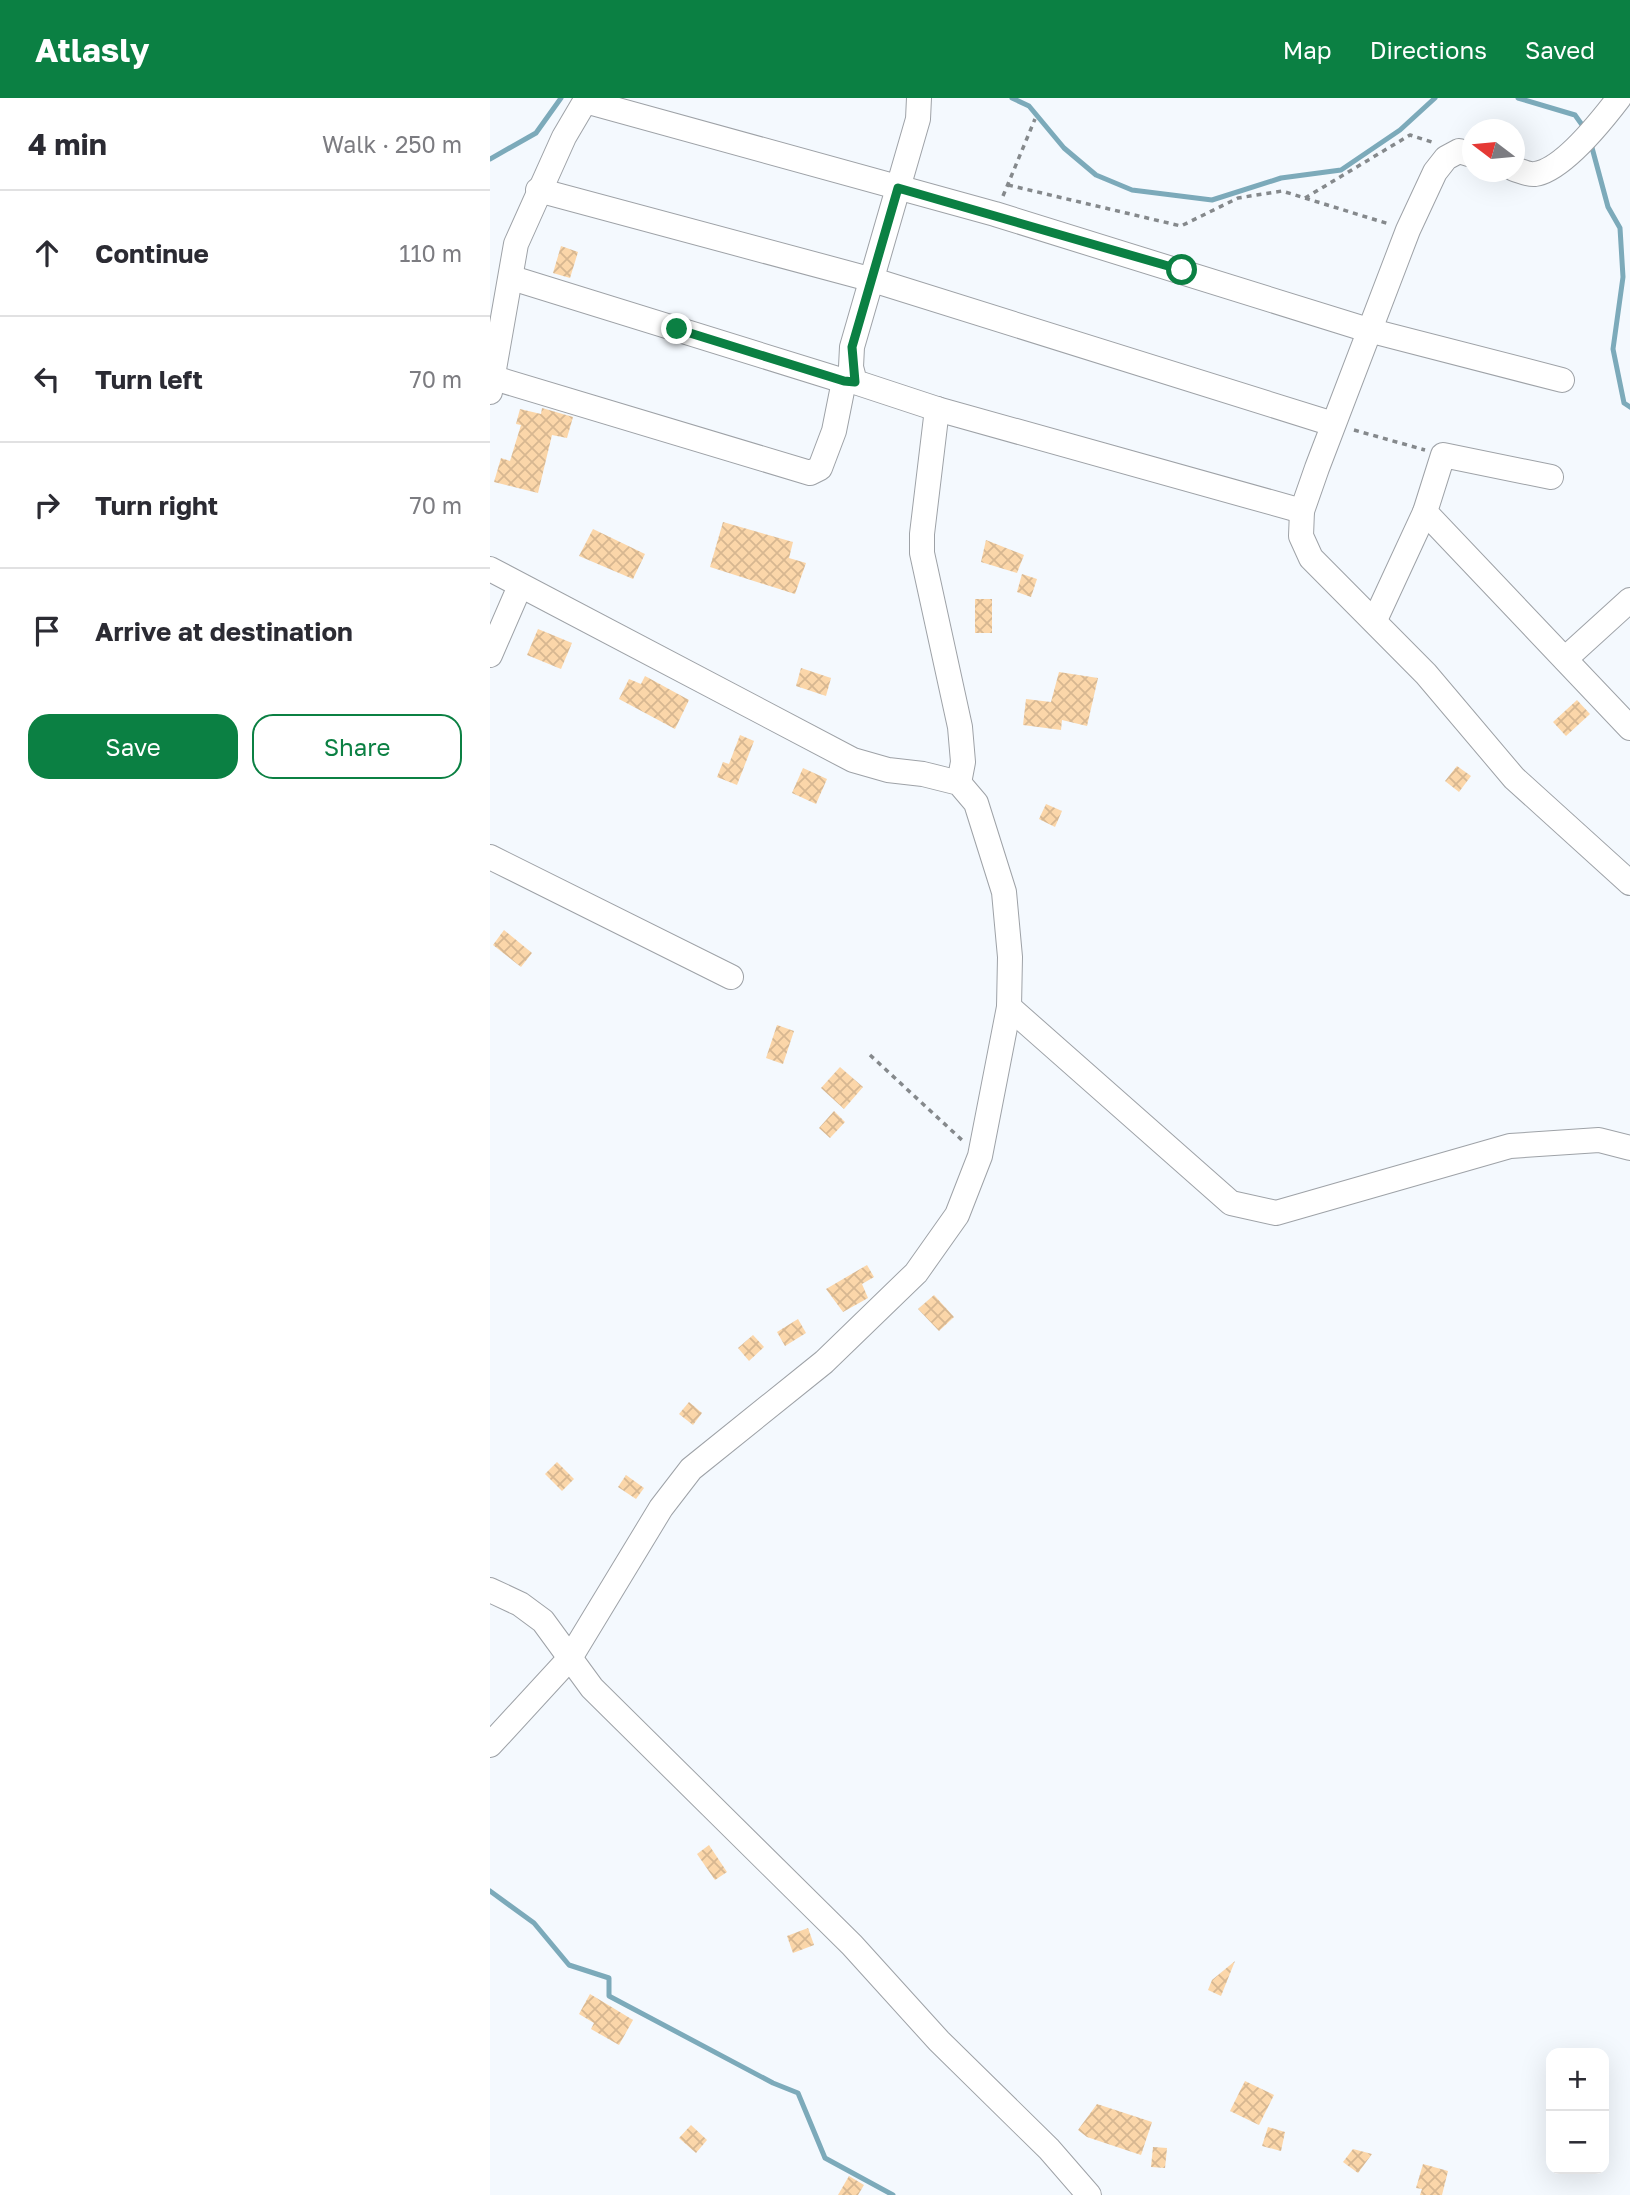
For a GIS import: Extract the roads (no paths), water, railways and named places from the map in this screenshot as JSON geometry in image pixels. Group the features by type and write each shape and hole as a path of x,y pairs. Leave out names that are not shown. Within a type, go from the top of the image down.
{"street":[{"path":"919,98 918,119 898,188 873,280 852,347 849,382 820,468 810,473 492,385 516,244 538,190 586,99 898,188 995,214 1368,330 1562,380"},
{"path":"1525,172 1533,174 1546,171 1589,137 1622,103"},
{"path":"1462,154 1446,158 1435,172 1408,230 1333,424 1303,511 1301,536 1311,558 1426,674 1514,778 1630,883"},
{"path":"538,190 873,280 1333,424"},
{"path":"512,278 937,409 1303,511"},
{"path":"937,409 922,552 960,727 963,762 959,783"},
{"path":"1375,620 1425,512 1443,455 1551,477"},
{"path":"1425,512 1630,728"},
{"path":"490,569 853,760 888,770 923,774 959,783 976,803 1004,892 1010,957 1009,1007 980,1156 957,1215 916,1273 824,1362 691,1469 661,1508 570,1658 490,1745"},
{"path":"490,655 520,586"},
{"path":"1565,659 1630,600"},
{"path":"490,858 731,977"},
{"path":"1009,1007 1231,1203 1276,1213 1510,1146 1599,1140 1630,1148"},
{"path":"490,1590 520,1604 543,1621 592,1688 852,1944 939,2041 1049,2149 1088,2195"}],"waterway":[{"path":"490,159 536,133 561,98"},
{"path":"1012,98 1029,106 1064,148 1096,175 1132,190 1212,200 1281,178 1341,170 1400,130 1435,98"},
{"path":"1518,98 1575,115 1585,129"},
{"path":"1591,144 1608,207 1620,228 1623,277 1613,349 1624,403 1630,407"},
{"path":"490,1891 534,1923 569,1965 609,1978 609,1996 773,2083 798,2093 825,2158 893,2195"}]}
